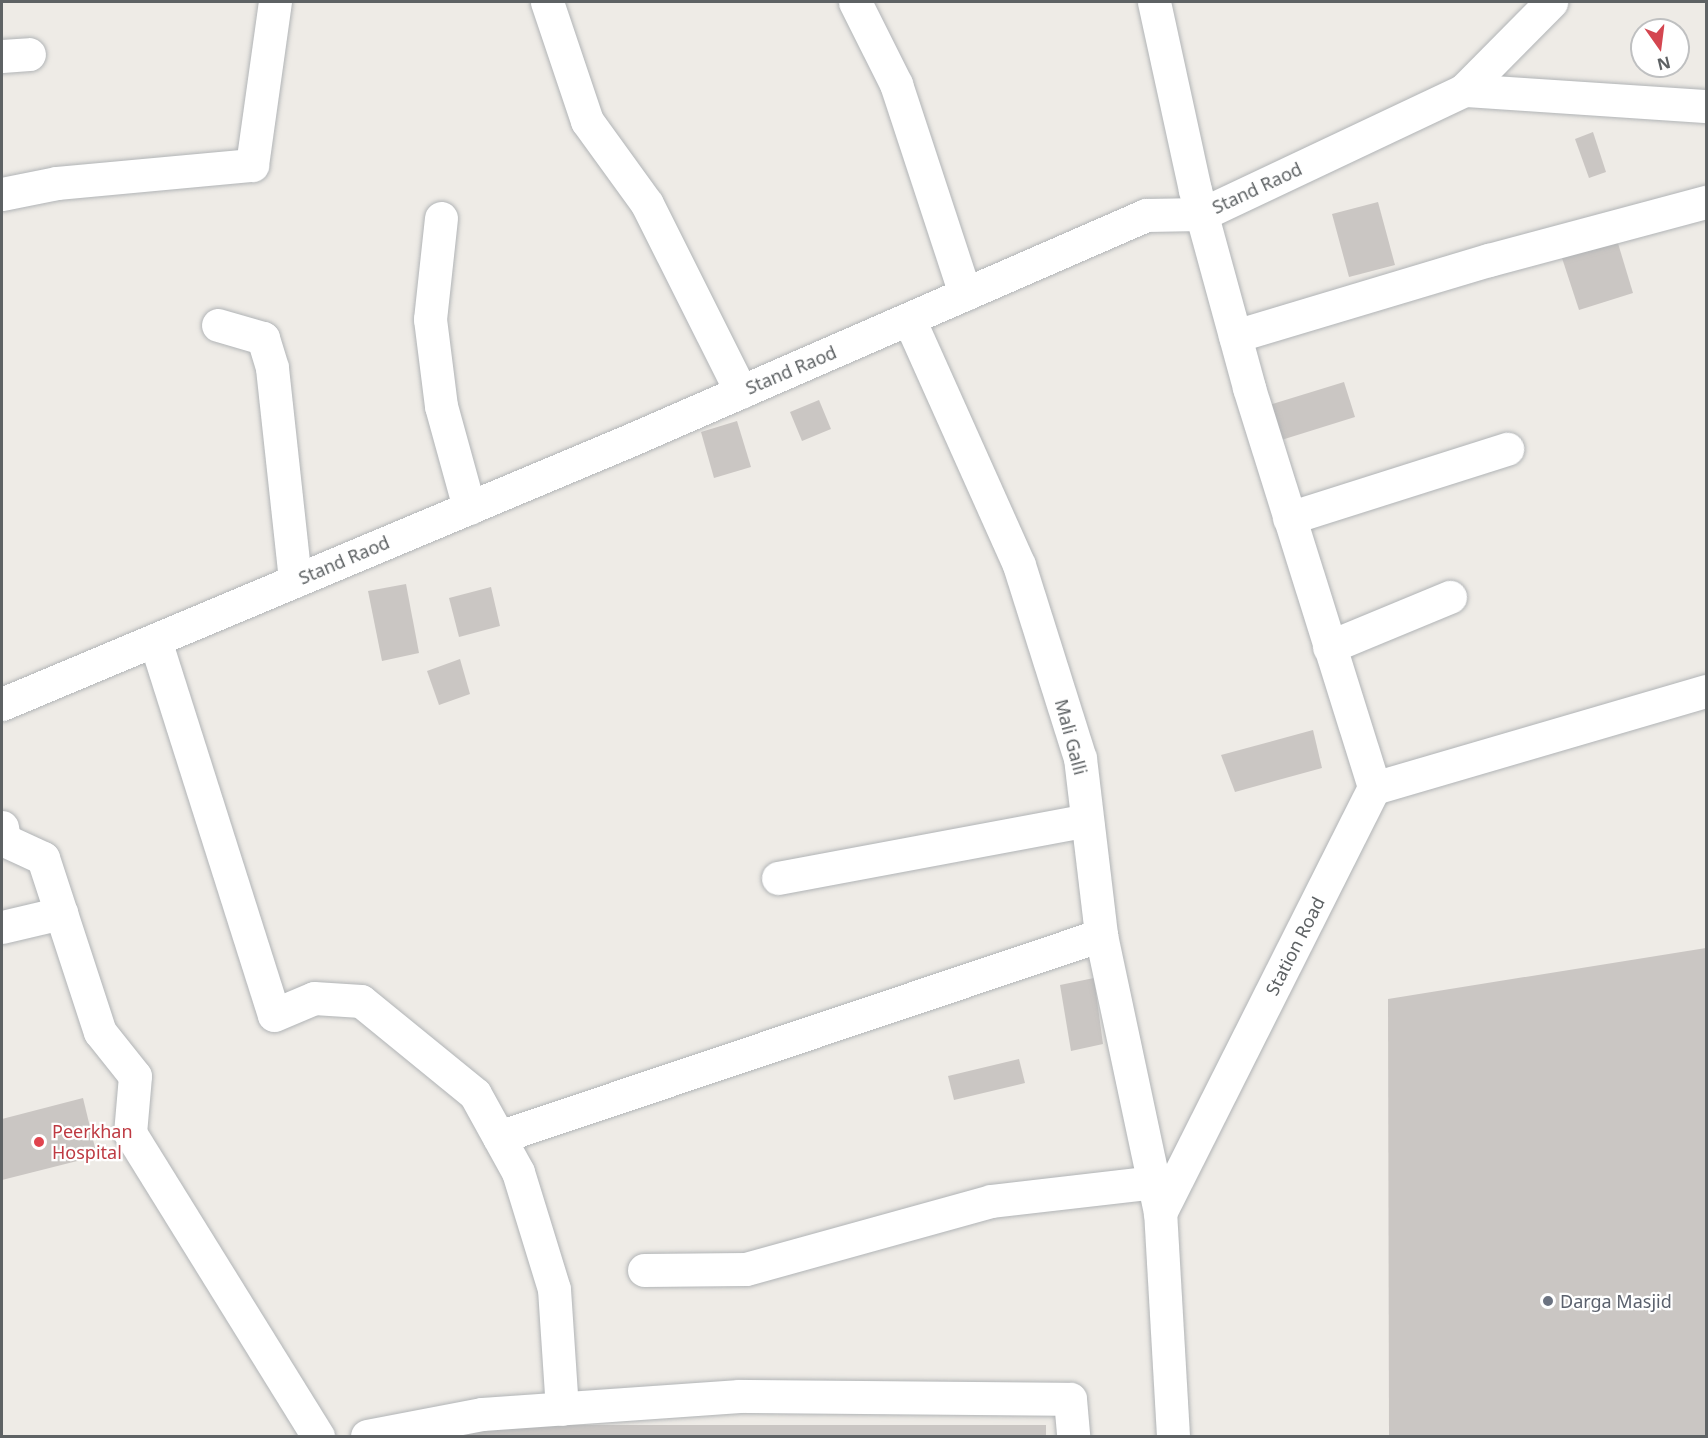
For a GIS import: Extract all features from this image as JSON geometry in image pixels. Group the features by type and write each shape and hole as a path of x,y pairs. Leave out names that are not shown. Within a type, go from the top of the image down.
{"street":[{"path":"2,194 57,183 252,165 275,2"},
{"path":"547,2 587,121 647,204 741,392"},
{"path":"855,2 896,84 965,294"},
{"path":"1154,2 1202,214 1235,336 1289,518 1374,788 1707,691"},
{"name":"Stand Raod","path":"2,704 741,392 1146,215 1202,214 1464,90 1551,2"},
{"path":"1464,90 1707,106"},
{"path":"1235,336 1489,260 1707,202"},
{"path":"441,218 430,319 441,406 469,508"},
{"name":"Mali Galli","path":"909,319 1019,565 1080,758 1101,935 1160,1213"},
{"path":"218,325 263,338 272,368 295,581"},
{"path":"1289,518 1507,449"},
{"path":"1329,647 1450,597"},
{"path":"155,640 274,1015 314,998 361,1000 475,1094 518,1172 554,1289 562,1409"},
{"name":"Station Road","path":"1160,1213 1374,788"},
{"path":"778,878 1087,820"},
{"path":"2,827 4,840 43,858 100,1032 135,1076 130,1133 318,1437"},
{"path":"2,927 61,913"},
{"path":"499,1137 1101,935"},
{"path":"644,1270 746,1269 991,1201 1154,1182"},
{"path":"1160,1213 1173,1437"},
{"path":"367,1437 482,1414 739,1396 1070,1399 1073,1437"}],"building":[{"path":"1593,132 1606,172 1589,178 1575,139"},
{"path":"1378,202 1395,265 1349,277 1332,214"},
{"path":"1617,240 1633,293 1579,310 1562,258"},
{"path":"1344,382 1355,417 1275,442 1263,407"},
{"path":"819,400 831,429 802,441 790,412"},
{"path":"737,421 751,467 714,478 701,432"},
{"path":"406,584 419,653 382,661 368,591"},
{"path":"491,587 500,626 459,637 449,598"},
{"path":"460,659 470,694 439,705 427,671"},
{"path":"1313,730 1322,768 1235,792 1221,755"},
{"name":"Darga Masjid","path":"1706,948 1706,1436 1389,1436 1388,999"},
{"path":"1094,978 1103,1044 1071,1051 1060,985"},
{"path":"1019,1059 1025,1083 954,1100 948,1076"},
{"path":"83,1098 97,1156 2,1180 2,1119"},
{"path":"445,1425 1046,1425 1046,1436 445,1436"}],"place":[{"name":"Peerkhan Hospital","path":"39,1142"},
{"name":"Darga Masjid","path":"1548,1301"}]}
